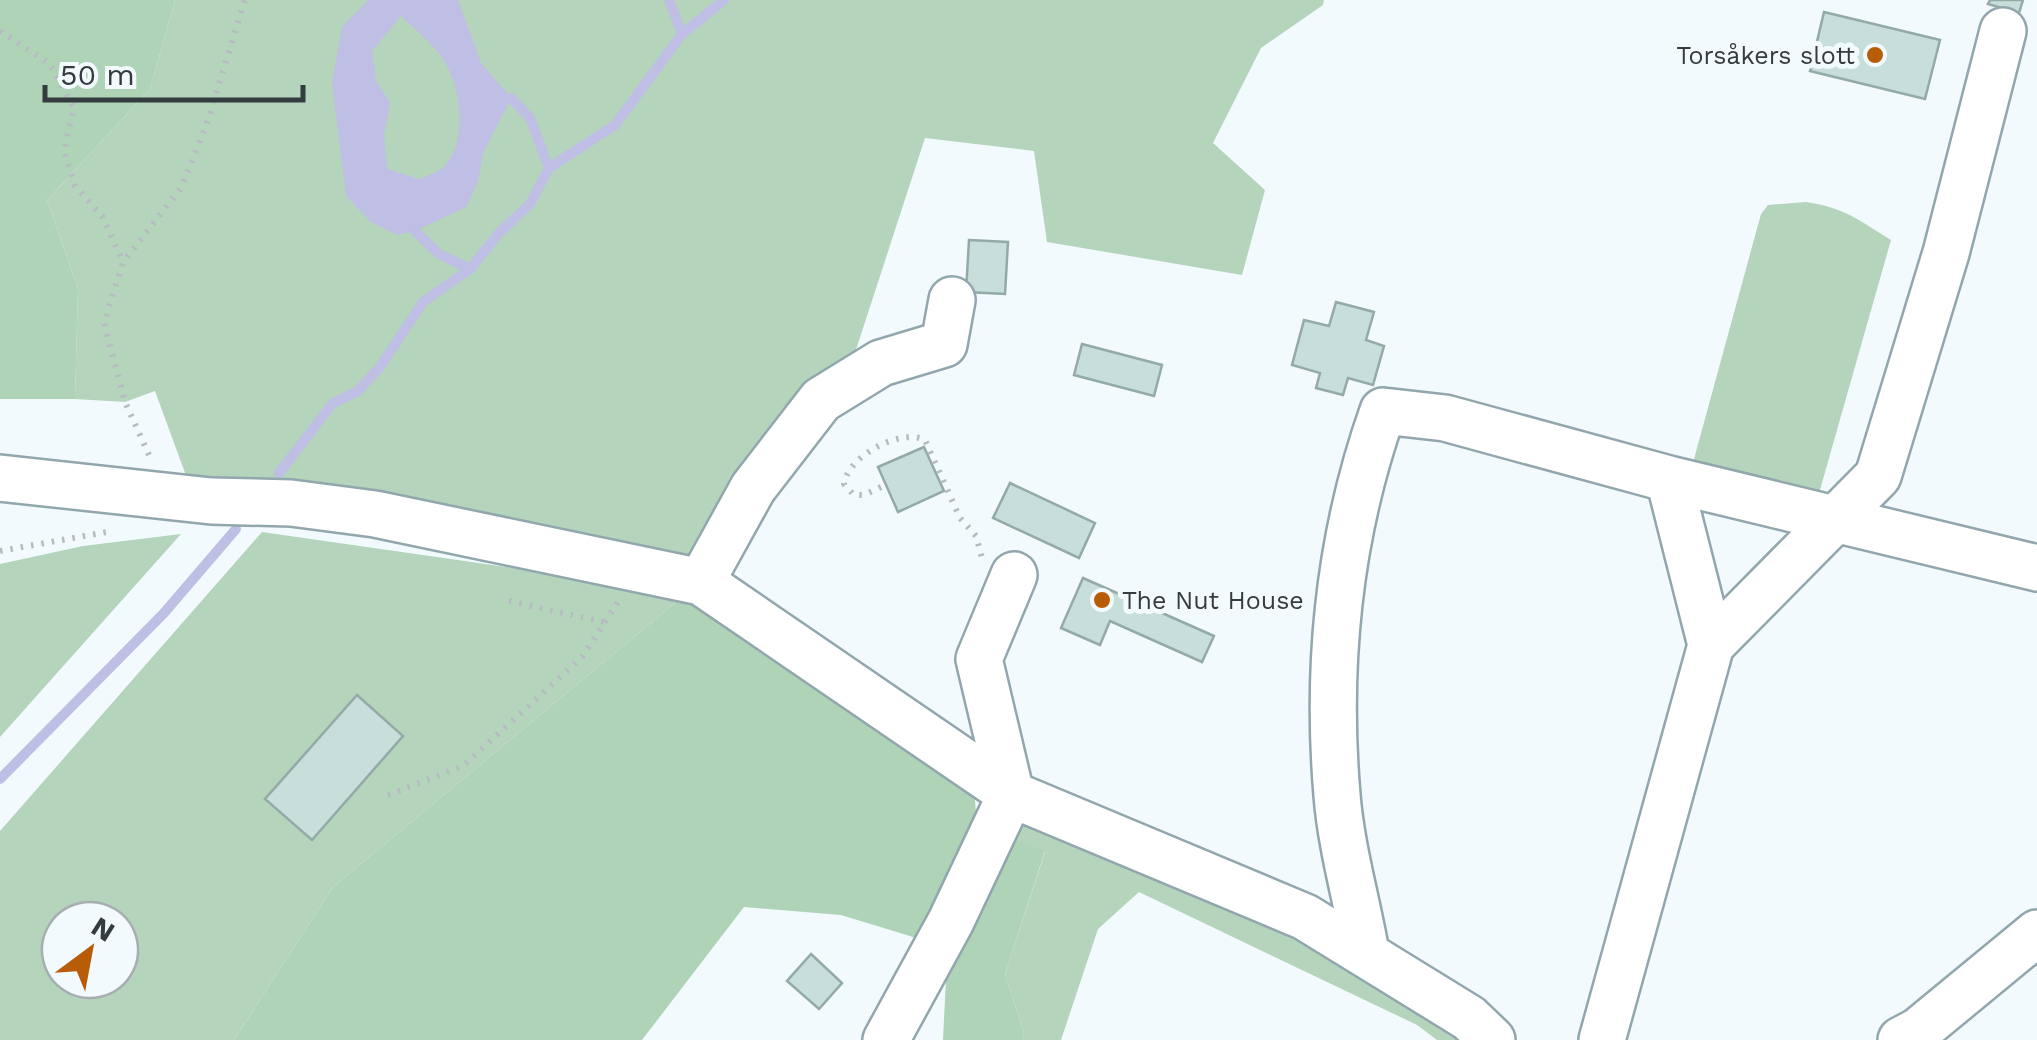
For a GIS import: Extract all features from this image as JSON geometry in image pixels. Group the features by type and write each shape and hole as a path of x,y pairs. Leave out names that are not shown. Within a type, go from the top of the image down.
{"street":[{"path":"1602,1040 1711,645 1878,476 1946,252 2003,31"},
{"path":"700,582 753,488 821,400 881,363 944,344 952,300"},
{"path":"1366,952 1337,798 1332,664 1348,534 1382,412 1445,418 1669,478 2037,568"},
{"path":"0,478 210,502 291,503 375,514 700,582 1010,794 1305,917 1470,1018 1492,1040"},
{"path":"1669,478 1711,645"},
{"path":"886,1040 951,921 1010,794 979,659 1014,574"},
{"path":"1901,1040 1918,1031 2037,933"}],"path":[{"path":"167,496 125,402 104,324 123,262 182,188 246,0"},
{"path":"0,31 50,64 74,108 64,151 76,186 102,216 123,262"},
{"path":"881,488 854,495 844,484 845,476 869,452 904,438 916,436 925,440 960,518 976,536 982,559 1014,574"},
{"path":"0,551 112,531"},
{"path":"388,795 463,766 582,656 641,568"},
{"path":"508,601 604,622"}],"green space":[{"path":"0,0 175,0 150,89 47,200 78,289 75,399 0,399"},
{"path":"175,0 1324,0 1323,5 1261,48 1213,143 1265,190 1242,275 1047,242 1034,151 925,138 852,362 699,550 677,560 188,481 155,391 125,402 75,399 78,289 47,200 150,89"},
{"path":"1806,202 1842,211 1891,240 1816,504 1691,470 1761,214 1768,205"},
{"path":"262,532 687,593 333,887 234,1040 0,1040 0,831"},
{"path":"181,534 0,737 0,564 83,546"},
{"path":"687,593 974,791 977,822 923,940 841,915 744,907 642,1040 234,1040 333,887"},
{"path":"1023,819 1297,934 1471,1040 1437,1040 1417,1025 1139,892 1098,929 1061,1040 1022,1040 1024,1033 1005,974 1045,852 1005,835"},
{"path":"1005,835 1045,851 1005,974 1024,1033 1022,1040 943,1040 947,959"}],"water":[{"path":"368,0 458,0 481,63 511,98 483,153 478,181 466,207 415,231 397,235 371,222 346,196 332,83 342,27","holes":["401,16 447,66 459,110 453,154 443,167 419,179 387,169 384,135 390,102 376,81 372,51"]}],"building":[{"path":"1990,0 2023,0 2019,13 1988,4"},
{"name":"Torsåkers slott","path":"1824,12 1940,40 1925,99 1810,71"},
{"path":"969,240 1008,242 1005,294 966,292"},
{"path":"1336,302 1374,312 1366,340 1384,346 1373,385 1348,378 1343,395 1316,388 1320,373 1292,365 1304,320 1329,326"},
{"path":"1082,344 1162,365 1154,396 1074,375"},
{"path":"924,447 944,491 898,512 878,467"},
{"path":"1010,483 1095,523 1079,558 993,518"},
{"name":"The Nut House","path":"1083,578 1214,636 1202,662 1110,621 1100,645 1061,628"},
{"path":"357,695 403,736 312,840 265,799"},
{"path":"811,954 842,983 819,1009 787,981"}],"waterway":[{"path":"669,0 682,34"},
{"path":"279,473 333,403 358,391 380,367 423,302 470,269 499,233 530,204 549,168 615,125 682,34 724,0"},
{"path":"511,98 530,118 549,168"},
{"path":"415,231 439,254 470,269"},
{"path":"0,779 164,613 236,529"}],"place":[{"name":"Torsåkers slott","path":"1875,55"},
{"name":"The Nut House","path":"1102,600"}]}
